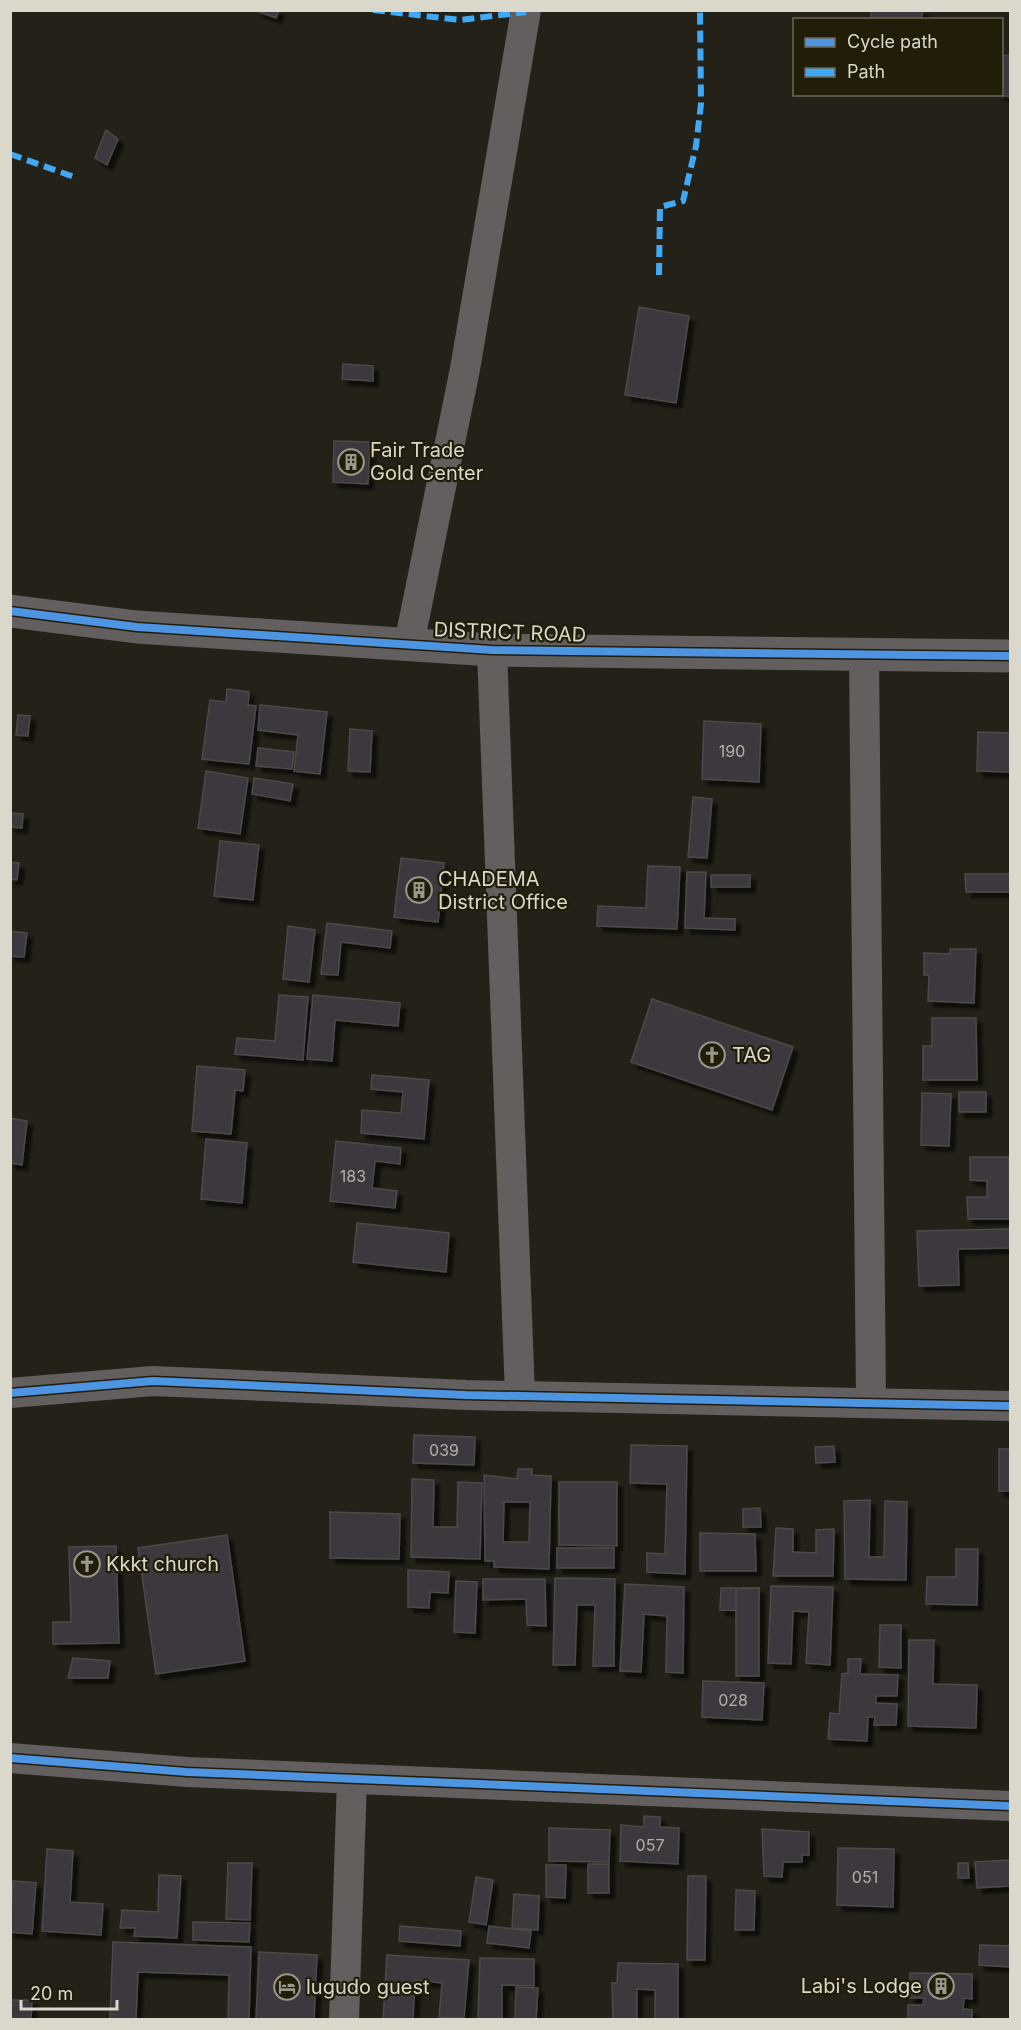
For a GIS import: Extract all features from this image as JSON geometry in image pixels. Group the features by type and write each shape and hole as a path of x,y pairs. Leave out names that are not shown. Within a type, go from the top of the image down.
{"street":[{"path":"409,644 465,369 526,10"},
{"name":"DISTRICT ROAD","path":"10,611 137,627 492,650 1011,656"},
{"path":"492,650 520,1396"},
{"path":"864,654 871,1403"},
{"path":"10,1394 153,1381 520,1396 1011,1406"},
{"path":"10,1758 187,1772 1011,1806"},
{"path":"344,2019 352,1779"}],"building":[{"path":"254,10 279,10 276,18"},
{"path":"872,10 923,10 921,18 870,18"},
{"path":"1003,55 1010,56 1010,97 1003,96"},
{"path":"106,130 118,139 107,165 95,158"},
{"path":"639,307 689,316 676,403 625,395"},
{"path":"343,364 373,366 373,381 342,379"},
{"name":"Fair Trade Gold Center","path":"334,441 370,442 368,484 333,482"},
{"path":"227,689 249,692 248,705 256,706 249,764 202,759 210,700 226,702"},
{"path":"260,705 327,712 320,774 294,771 298,735 258,730"},
{"path":"18,715 30,716 28,736 16,735"},
{"path":"704,721 761,724 759,782 702,779"},
{"path":"350,729 372,731 370,772 348,771"},
{"path":"978,732 1010,733 1010,772 977,771"},
{"path":"258,748 294,752 292,769 256,766"},
{"path":"206,771 248,778 240,834 198,828"},
{"path":"254,778 293,784 290,801 252,794"},
{"path":"693,797 712,799 707,858 688,857"},
{"path":"10,813 23,814 22,828 10,827"},
{"path":"220,841 259,845 253,900 214,896"},
{"name":"CHADEMA District Office","path":"401,858 444,863 438,922 394,917"},
{"path":"10,862 19,863 17,880 10,879"},
{"path":"648,866 680,867 677,929 597,926 598,906 646,908"},
{"path":"687,872 706,872 704,918 735,919 735,930 685,928"},
{"path":"965,874 1010,874 1010,892 966,892"},
{"path":"711,875 750,875 750,887 711,887"},
{"path":"327,923 392,931 390,948 341,942 338,975 321,974"},
{"path":"288,926 315,930 309,982 283,979"},
{"path":"10,931 27,933 24,957 10,956"},
{"path":"950,949 976,949 974,1003 928,1001 929,975 924,975 924,953 950,954"},
{"path":"279,995 308,997 303,1060 235,1054 237,1038 275,1041"},
{"path":"313,995 400,1003 398,1026 335,1020 332,1061 307,1059"},
{"name":"TAG","path":"652,999 793,1047 772,1110 631,1062"},
{"path":"932,1018 976,1018 977,1080 923,1080 923,1046 932,1046"},
{"path":"197,1066 245,1070 243,1091 235,1090 231,1134 192,1131"},
{"path":"372,1075 429,1080 424,1139 361,1133 362,1110 401,1113 403,1092 371,1089"},
{"path":"959,1092 986,1092 986,1112 959,1112"},
{"path":"922,1093 951,1094 949,1146 921,1145"},
{"path":"10,1118 27,1121 22,1165 10,1163"},
{"path":"206,1139 247,1143 242,1203 201,1199"},
{"path":"336,1141 401,1148 400,1164 375,1161 372,1188 397,1191 395,1208 330,1201"},
{"path":"970,1157 1009,1157 1010,1219 968,1219 967,1197 987,1197 987,1181 970,1180"},
{"path":"357,1223 449,1233 446,1272 353,1262"},
{"path":"1010,1229 1010,1248 958,1249 959,1285 919,1286 917,1231"},
{"path":"414,1435 475,1437 474,1465 413,1463"},
{"path":"631,1445 687,1446 685,1574 647,1572 647,1553 665,1554 667,1484 630,1483"},
{"path":"834,1446 835,1462 816,1463 815,1447"},
{"path":"999,1449 1010,1449 1010,1491 999,1491"},
{"path":"518,1469 532,1469 532,1475 551,1476 549,1569 494,1567 494,1561 485,1561 484,1475 517,1479","holes":["504,1502 530,1502 529,1542 503,1542"]},
{"path":"412,1479 434,1480 433,1527 457,1527 458,1482 482,1483 480,1559 411,1557"},
{"path":"559,1482 617,1482 617,1546 559,1545"},
{"path":"870,1500 869,1557 884,1557 885,1501 907,1502 906,1580 845,1579 844,1501"},
{"path":"760,1508 761,1527 743,1527 743,1509"},
{"path":"330,1512 400,1514 399,1559 330,1558"},
{"path":"776,1528 793,1529 793,1552 816,1553 816,1530 834,1529 833,1576 773,1576"},
{"path":"700,1533 755,1534 756,1571 700,1571"},
{"path":"227,1535 245,1661 156,1674 138,1548"},
{"name":"Kkkt church","path":"116,1546 119,1643 53,1644 53,1622 71,1622 69,1547"},
{"path":"557,1548 614,1548 614,1568 557,1568"},
{"path":"956,1549 978,1549 977,1605 926,1604 927,1577 956,1577"},
{"path":"408,1570 449,1572 448,1593 430,1592 429,1608 408,1607"},
{"path":"555,1578 615,1579 614,1666 593,1666 595,1605 577,1605 575,1665 553,1665"},
{"path":"483,1579 545,1579 546,1626 527,1625 526,1599 483,1600"},
{"path":"456,1581 477,1582 475,1633 454,1632"},
{"path":"625,1584 684,1587 683,1673 666,1672 667,1616 644,1614 641,1672 620,1671"},
{"path":"771,1586 833,1587 830,1665 806,1663 809,1612 793,1611 791,1664 768,1663"},
{"path":"721,1588 759,1588 758,1611 720,1610"},
{"path":"759,1588 759,1676 736,1676 736,1589"},
{"path":"880,1625 901,1625 901,1668 879,1667"},
{"path":"909,1640 934,1640 933,1684 977,1685 976,1728 908,1726"},
{"path":"73,1658 110,1661 108,1678 68,1678"},
{"path":"848,1659 861,1659 860,1674 898,1675 897,1696 876,1696 876,1703 897,1704 896,1725 874,1725 875,1717 868,1717 867,1741 828,1739 830,1713 839,1714 842,1674 848,1673"},
{"path":"703,1681 764,1683 762,1720 702,1717"},
{"path":"644,1816 660,1817 660,1827 679,1828 678,1864 620,1861 621,1825 644,1827"},
{"path":"549,1828 610,1830 609,1862 549,1861"},
{"path":"762,1829 809,1832 809,1855 802,1855 802,1862 783,1862 782,1877 764,1876"},
{"path":"838,1848 894,1849 893,1907 837,1905"},
{"path":"47,1849 73,1851 70,1902 103,1904 101,1935 42,1931"},
{"path":"1010,1860 1010,1886 977,1888 975,1862"},
{"path":"228,1863 252,1863 250,1920 226,1919"},
{"path":"958,1863 968,1863 969,1878 958,1878"},
{"path":"588,1864 609,1864 609,1893 588,1893"},
{"path":"546,1865 566,1865 565,1898 546,1897"},
{"path":"159,1875 181,1876 177,1938 134,1936 135,1928 120,1928 122,1910 158,1912"},
{"path":"688,1876 706,1876 705,1960 687,1960"},
{"path":"476,1877 493,1880 486,1925 469,1922"},
{"path":"13,1881 36,1883 32,1934 10,1932"},
{"path":"736,1890 755,1891 754,1930 735,1930"},
{"path":"514,1894 539,1896 538,1930 512,1928"},
{"path":"193,1922 250,1923 249,1942 193,1940"},
{"path":"400,1926 461,1931 460,1946 399,1941"},
{"path":"489,1926 531,1931 529,1948 487,1943"},
{"path":"113,1942 251,1947 249,2020 228,2020 229,1975 138,1972 136,2019 144,2020 110,2020"},
{"path":"980,1945 1010,1946 1010,1967 979,1965"},
{"name":"lugudo guest","path":"259,1952 317,1955 314,2020 256,2020"},
{"path":"387,1955 469,1960 464,2018 439,2017 442,1983 415,1980 413,2020 383,2019"},
{"path":"480,1958 534,1959 534,1986 502,1985 502,2020 478,2020"},
{"path":"618,1963 678,1964 678,2020 655,2020 655,1990 637,1989 637,2020 613,2020 612,1983 617,1983"},
{"name":"Labi's Lodge","path":"910,1973 972,1974 972,1999 964,1998 963,2009 972,2010 972,2020 908,2020 908,2005 923,2005 924,1998 909,1998"},
{"path":"516,1987 538,1988 536,2020 515,2020"},
{"path":"10,2000 32,2000 31,2020 10,2020"}],"marked path":[{"path":"373,10 460,20 526,12"},
{"path":"659,275 660,207 683,201 696,146 701,104 700,10"},
{"path":"10,154 77,178"}],"cycle path":[{"path":"10,611 137,627 492,650 1010,656"},
{"path":"10,1393 153,1381 466,1395 1010,1406"},
{"path":"10,1758 187,1772 1010,1806"}],"place":[{"name":"Fair Trade Gold Center","path":"351,462"},
{"name":"CHADEMA District Office","path":"419,890"},
{"name":"TAG","path":"712,1055"},
{"name":"Kkkt church","path":"87,1564"},
{"name":"Labi's Lodge","path":"941,1986"},
{"name":"lugudo guest","path":"287,1987"}]}
